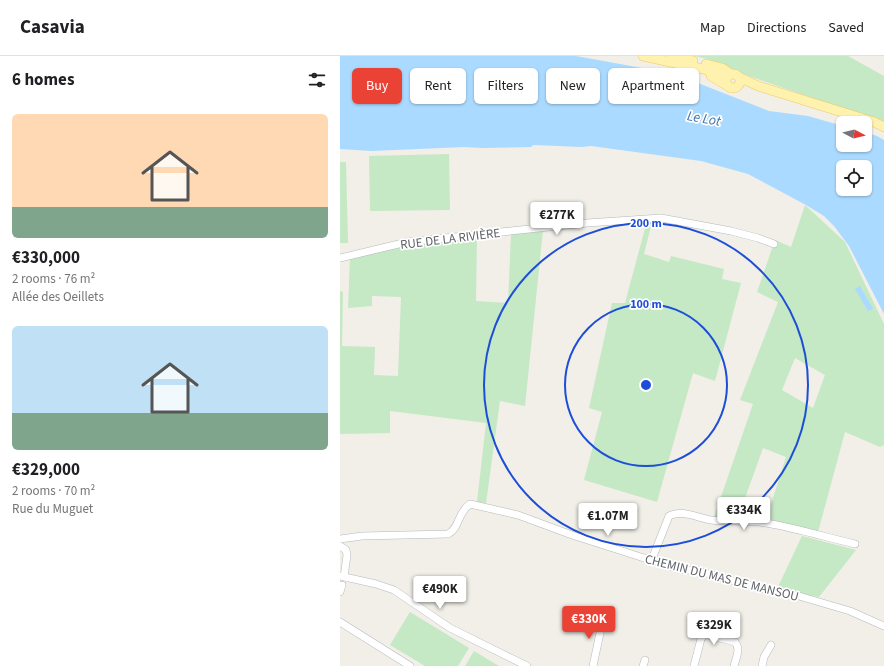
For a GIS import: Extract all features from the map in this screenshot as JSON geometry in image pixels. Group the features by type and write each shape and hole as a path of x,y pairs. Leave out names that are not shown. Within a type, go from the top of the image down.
{"main road":[{"path":"643,56 703,69 733,80 758,86 874,122 884,127"},
{"path":"671,56 722,68 733,80"}],"street":[{"name":"RUE DE LA RIVIÈRE","path":"340,258 407,242 587,223 661,218 730,231 758,238 774,244"},
{"name":"CHEMIN DU MAS DE MANSOU","path":"340,539 362,536 448,534 454,530 463,509 470,504 518,515 572,536 644,558 652,559 675,568 706,573 792,594 850,611 884,626"},
{"path":"652,559 670,516 677,514 720,521 766,523 801,530 855,544"},
{"path":"340,546 346,550 347,555 343,575 394,590 450,628 527,666"},
{"path":"593,666 603,619"},
{"path":"340,622 410,666"},
{"path":"694,666 701,638 704,635 735,642 738,645 734,666"},
{"path":"762,666 764,657 771,645"}],"green space":[{"path":"695,56 848,56 884,76 884,123 872,119 872,116 864,116 743,74 707,59"},
{"path":"449,154 450,210 370,211 369,156"},
{"path":"340,162 346,162 348,243 340,243"},
{"path":"805,205 845,242 884,324 884,445 880,447 845,432 818,532 766,520 786,457 763,448 739,515 723,519 714,517 753,404 740,400 778,302 757,292 775,240 791,247","holes":["795,358 825,375 813,408 782,390"]},
{"path":"647,221 652,223 644,254 669,262 671,256 724,269 722,279 741,283 715,381 693,373 657,502 584,480 602,412 589,408 612,303 625,303"},
{"path":"543,230 525,406 500,401 486,503 477,502 486,423 390,411 390,433 340,434 340,291 343,292 342,346 375,347 374,375 398,376 401,297 372,296 372,306 348,308 350,258 412,244 477,237 476,301 508,303 511,234"},
{"path":"802,536 856,550 819,597 777,589"},
{"path":"410,612 469,648 458,666 425,666 390,645"},
{"path":"474,651 499,666 465,666"}],"water":[{"name":"Le Lot","path":"340,56 576,56 642,68 608,68 608,104 699,104 699,83 769,111 808,116 836,124 836,152 872,152 872,134 884,140 884,314 849,246 834,226 824,216 806,205 748,174 701,161 591,146 533,145 531,147 464,147 371,151 340,149"},
{"path":"860,286 873,309 868,311 855,289"}]}
